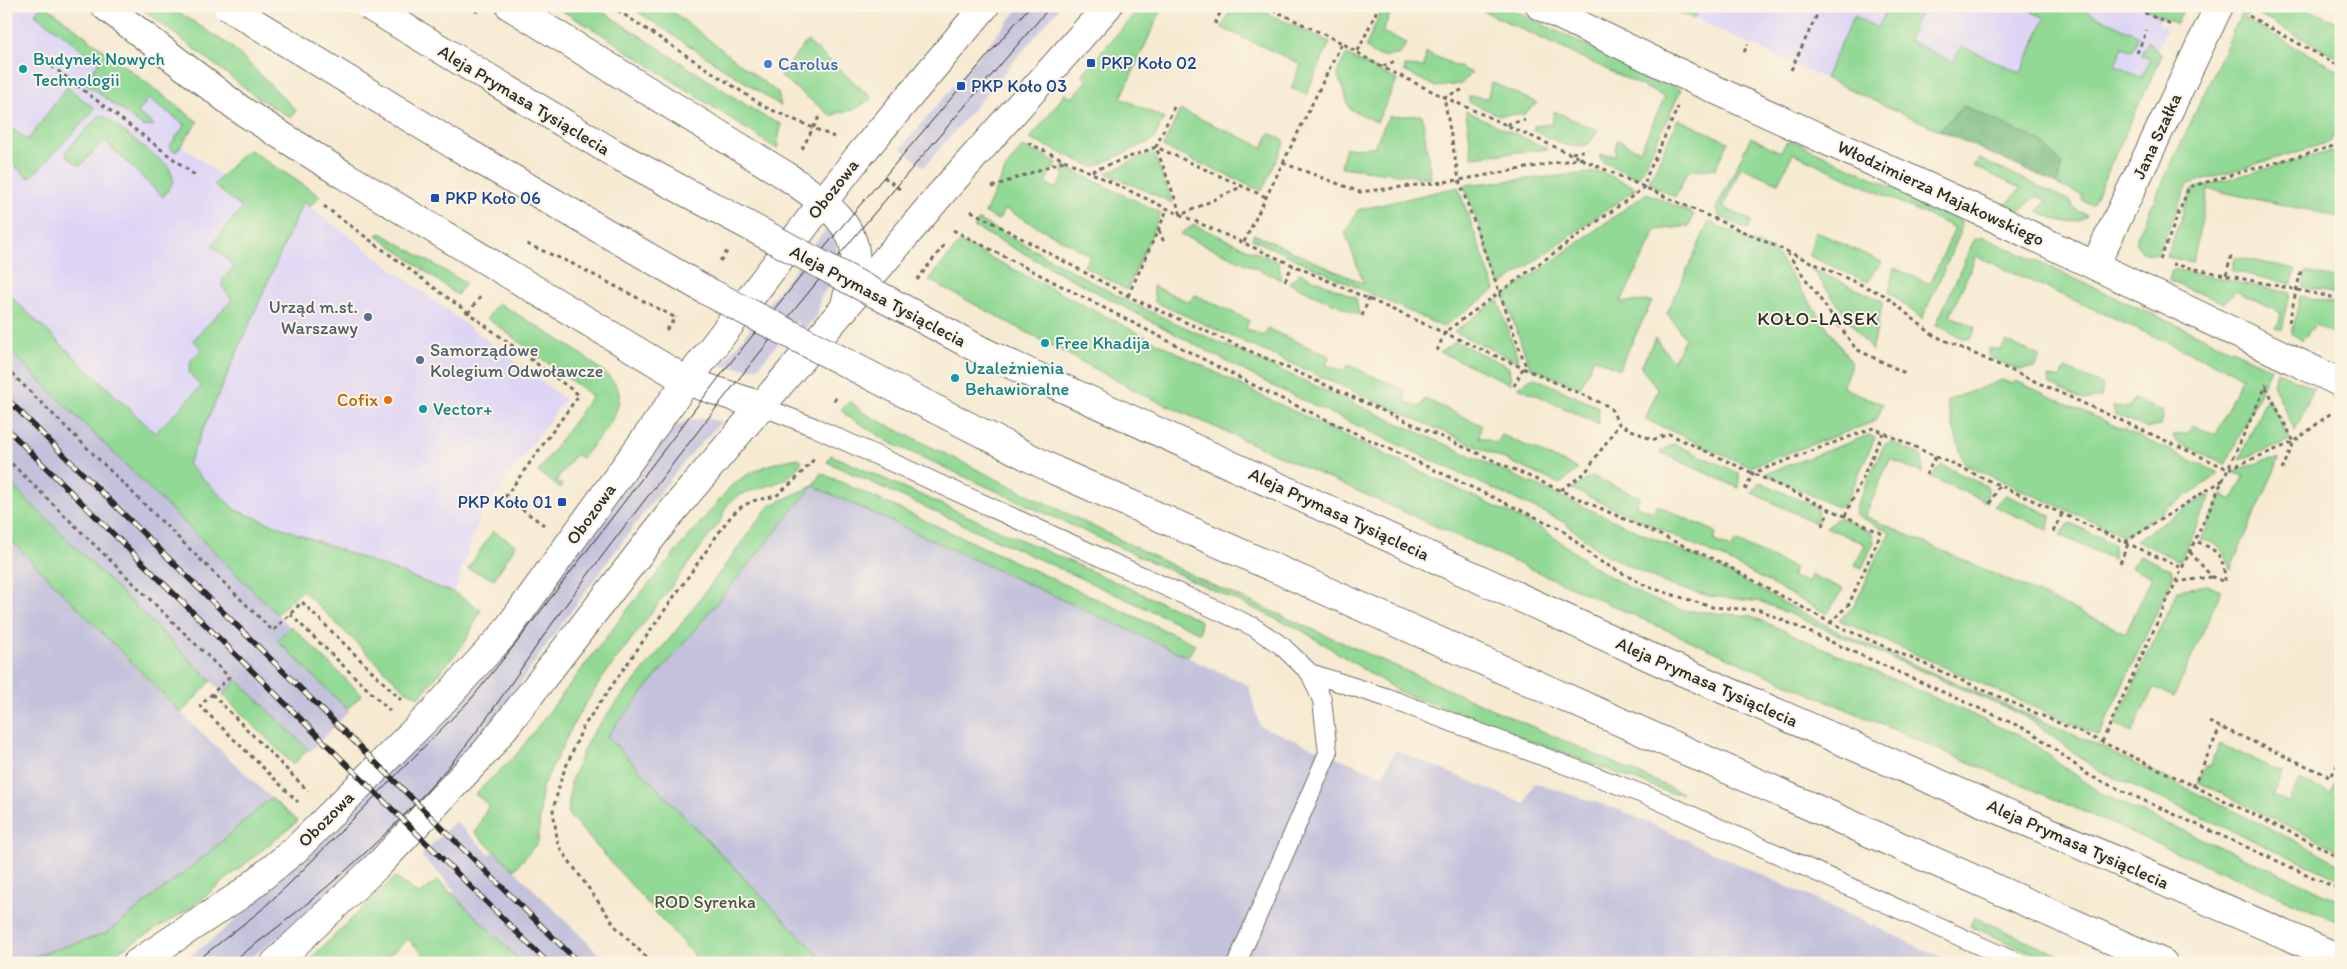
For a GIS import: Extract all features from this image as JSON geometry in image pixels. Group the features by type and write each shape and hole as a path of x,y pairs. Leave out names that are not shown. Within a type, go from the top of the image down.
{"main road":[{"path":"105,6 241,110 344,175 687,381 761,406"},
{"path":"227,6 456,146 707,291 1056,471 2163,963"},
{"name":"Aleja Prymasa Tysiąclecia","path":"369,6 615,154 984,352 1654,659 2341,959"},
{"path":"510,6 785,175 837,214 854,248 855,264 844,309"},
{"name":"Obozowa","path":"137,963 240,896 295,850 434,711 504,634 687,381 823,202 859,156 985,6"},
{"path":"275,963 381,862 487,750 670,514 926,212 1108,6"},
{"name":"Włodzimierza Majakowskiego","path":"1540,6 1692,79 2095,265 2281,356 2341,383"},
{"name":"Jana Szałka","path":"2095,265 2219,6"}],"lane":[{"path":"761,406 779,411 1252,626 1282,646 1310,673 1322,700 1328,752 1238,963"},
{"path":"1310,673 1385,697 1653,798 2018,963"}],"path":[{"path":"611,6 765,107 814,127 841,141 926,212"},
{"path":"1215,24 1223,6"},
{"path":"1265,6 1358,51 1382,66 1444,97 1584,158 1787,253 1884,295 1932,336 2228,469 2294,442 2333,411"},
{"path":"1358,51 1379,6"},
{"path":"1791,70 1821,6"},
{"path":"2130,6 2180,30"},
{"path":"2247,15 2341,67"},
{"path":"2137,53 2147,30"},
{"path":"1244,242 1342,43"},
{"path":"1744,52 1748,44"},
{"path":"1382,66 1398,60"},
{"path":"45,62 196,176"},
{"path":"1438,351 1445,332 1645,187 1646,178 1692,79"},
{"path":"1444,97 1462,90"},
{"path":"1444,97 1459,180 1525,364 1514,386"},
{"path":"1174,106 1156,147 1181,215"},
{"path":"798,156 820,115"},
{"path":"1507,124 1525,120"},
{"path":"1021,140 1091,171 1181,215 1445,332 1523,369 1611,405 1619,424 1652,440 1668,434 1881,533 1849,604 1830,623"},
{"path":"2160,262 2189,186 2341,144"},
{"path":"1091,171 1156,147 1266,197"},
{"path":"1572,153 1588,150"},
{"path":"1283,163 1360,192 1459,180 1584,158"},
{"path":"990,188 1067,160"},
{"path":"1181,215 1243,186"},
{"path":"324,206 579,395 506,497 545,525"},
{"path":"1128,296 1168,208"},
{"path":"964,216 969,210 1128,296 1720,562 1830,623 2102,742 2321,847 2341,860"},
{"path":"912,286 960,224"},
{"path":"955,230 1267,392 1561,529 1596,560 1648,587 1712,607 1760,610 2032,732 2090,776 2341,890"},
{"path":"1159,230 1165,245"},
{"path":"523,242 571,263 676,318"},
{"path":"1787,253 1856,349 1907,374"},
{"path":"2226,275 2231,256"},
{"path":"2152,261 2341,299"},
{"path":"1284,281 1293,264"},
{"path":"2102,742 2281,356 2301,270"},
{"path":"468,313 486,289"},
{"path":"1362,316 1369,298"},
{"path":"6,368 273,631 302,602 407,706"},
{"path":"2266,386 2294,442 2282,470"},
{"path":"834,401 842,387"},
{"path":"1561,491 1585,473 1619,424"},
{"path":"1745,490 1753,473 1873,428 2182,568"},
{"path":"1845,516 1883,432"},
{"path":"652,963 616,927 558,846 553,810 562,776 583,727 727,521 738,509 752,501 776,496 812,463 831,435"},
{"path":"1926,475 1936,456"},
{"path":"6,458 229,677 200,706 305,809"},
{"path":"2120,562 2126,543 2223,480"},
{"path":"1990,504 1999,485"},
{"path":"1822,526 1830,509"},
{"path":"2053,532 2062,514"},
{"path":"2190,552 2212,577 2225,582 2224,561 2211,547 2195,541"},
{"path":"2176,582 2212,577"},
{"path":"290,614 396,718"},
{"path":"212,694 309,792"},
{"path":"2209,722 2332,777 2341,757"},
{"path":"2193,786 2220,728"}],"shaded area":[{"path":"6,6 46,6 198,122 181,145 222,176 242,154 565,399 480,516 454,593 235,510 6,292"},
{"path":"1021,6 1061,6 924,167 901,148"},
{"path":"1666,6 2185,6 2177,24 2161,17 2159,24 2167,28 2157,49 2162,55 2092,205 2082,200 2083,196"},
{"path":"825,230 832,232 841,266 821,297 817,316 797,337 798,320 758,367 748,369 721,366"},
{"path":"6,347 290,627 277,640 349,711 310,752 237,681 224,694 6,479"},
{"path":"708,418 721,422 687,458 639,519 553,636 478,743 328,899 244,963 180,963 213,939 262,897 482,675 669,431 686,420"},
{"path":"813,486 1248,685 1260,726 1383,776 1395,750 1525,804 1534,783 1623,811 1954,963 826,963 606,736"},
{"path":"6,535 162,695 271,798 206,855 107,933 14,963 6,963"},
{"path":"455,821 489,854 493,851 514,870 608,963 433,963 451,893 455,890 421,856"}],"green space":[{"path":"41,6 46,6 198,122 176,152 169,147 185,125 149,98 138,113 154,125 144,127 84,82 99,62 35,14"},
{"path":"139,6 169,6 231,46 296,110 291,118 258,98"},
{"path":"554,6 594,6 763,116 781,124 777,149 600,33"},
{"path":"629,6 665,6 778,93 781,106"},
{"path":"1141,6 1163,6 1121,98 1164,118 1153,140 1094,167 1030,139 1065,94 1072,98 1087,81 1082,75"},
{"path":"1383,6 1394,6 1382,32 1407,43 1398,55 1376,55 1366,46"},
{"path":"1473,6 1504,6 1681,90 1641,174 1637,178 1603,162 1599,155 1615,155 1617,140 1640,151 1665,97"},
{"path":"1568,6 1598,6 1585,14"},
{"path":"1666,6 1699,6 1694,19"},
{"path":"1888,6 1919,6 1919,15 1908,40 1953,62 1961,46 2021,73 2045,18 2032,12 2035,6 2075,6 2139,36 2132,51 2123,47 2115,65 2141,78 2150,59 2141,55 2148,41 2162,55 2092,205 2082,200 2083,196 2057,184 2062,164 1964,106 1939,130 1825,78 1854,16 1878,28"},
{"path":"2145,6 2185,6 2177,24 2144,8"},
{"path":"2245,6 2301,6 2341,24 2341,59 2249,10 2245,19 2341,72 2341,126 2330,142 2188,184 2157,255 2142,252 2137,245 2137,237"},
{"path":"1258,9 1330,42 1306,95 1291,88 1301,64 1222,28 1229,13"},
{"path":"807,41 872,98 854,110 836,113 833,117 780,76"},
{"path":"1426,52 1472,73 1461,84 1436,87 1404,71 1405,66 1424,67"},
{"path":"1346,55 1397,80 1377,122 1350,109 1337,73"},
{"path":"1491,82 1537,103 1524,114 1499,115 1469,102 1469,96 1488,98"},
{"path":"67,87 94,108 91,114 31,177 27,177 6,157 6,125 28,140"},
{"path":"1964,106 2041,141 2062,164 2057,184 1939,130"},
{"path":"1180,110 1263,147 1270,133 1285,141 1262,191 1163,147"},
{"path":"1466,111 1548,149 1472,157"},
{"path":"1554,111 1598,131 1588,145 1567,146 1534,131 1534,126 1552,124"},
{"path":"1422,115 1431,178 1341,167 1345,148 1374,147 1388,117"},
{"path":"99,116 104,116 169,167 174,181 163,197 104,140 81,165 76,164 67,156 66,151"},
{"path":"1678,119 1728,142 1716,168 1688,171 1675,197 1650,184 1650,180"},
{"path":"1751,137 1780,152 1786,143 1791,140 1953,215 1961,222 1960,234 1922,319 1889,292 1894,268 1930,284 1955,228 1793,153 1778,183 1741,167 1723,207 1752,221 1747,229 1719,216 1716,209"},
{"path":"1022,147 1041,154 1057,163 1055,169 1052,168 1045,183 1057,189 1065,174 1061,172 1063,166 1161,213 1127,290 1084,266 1090,255 1005,209 998,220 985,213 1006,168"},
{"path":"250,150 320,196 310,207 303,202 188,464 235,510 454,593 481,610 464,644 419,697 405,690 302,590 277,614 6,347 6,292 155,433 201,387 189,372 191,360 202,349 193,340 232,300 222,286 223,279 234,267 212,245 242,208 214,185 242,154"},
{"path":"2332,151 2341,159 2341,217 2208,189 2193,262 2166,257 2192,189"},
{"path":"1153,152 1173,203 1106,173"},
{"path":"1979,159 2070,201 2076,210 2087,215 2081,219 2068,222 2056,219 2037,211 2047,201 2037,196 2018,213 2009,209 2007,204 2021,188 1973,166"},
{"path":"1601,172 1637,188 1500,286 1464,185"},
{"path":"1458,187 1495,290 1443,327 1252,239 1254,234 1364,284 1345,232 1358,210"},
{"path":"1647,193 1694,214 1689,226 1656,230 1621,302 1652,301 1619,369 1594,358 1580,388 1530,367 1504,296"},
{"path":"979,220 1129,302 1717,567 1841,633 2095,744 2314,850 2341,865 2341,880 2097,770 2020,714 1762,602 1710,596 1669,585 1601,552 1564,522 1273,386 974,227"},
{"path":"1709,222 1774,251 1852,363 1842,387 1883,404 1876,421 1750,467 1645,419 1658,390 1641,367 1655,338 1673,361 1685,338 1667,313"},
{"path":"1194,225 1278,262 1282,280 1180,234"},
{"path":"1815,231 1882,262 1868,282 1809,256"},
{"path":"381,233 465,283 457,295 377,235"},
{"path":"1983,237 2271,368 2226,464 2176,442 2173,435 2188,434 2192,425 2216,435 2242,376 1976,256 1950,316 1975,327 1972,338 1964,339 1936,325 1974,240"},
{"path":"960,242 1264,397 1544,530 1597,569 1644,596 1681,610 1751,616 2027,739 2101,794 2341,901 2341,923 1758,671 1146,396 929,280"},
{"path":"2235,257 2296,269 2292,284 2232,271"},
{"path":"1812,269 1883,301 1872,351"},
{"path":"2172,269 2290,293 2282,330 2275,327 2279,322 2281,313 2236,291 2224,303 2169,281"},
{"path":"2306,272 2341,279 2341,295 2303,287"},
{"path":"1300,273 1356,298 1359,315 1289,283"},
{"path":"1153,286 1189,302 1195,295 1249,320 1246,329 1264,336 1268,329 1329,356 1326,365 1344,371 1348,365 1406,391 1404,401 1421,407 1425,399 1481,425 1479,437 1497,443 1502,435 1578,469 1560,484 1155,302"},
{"path":"2300,296 2341,304 2341,337 2315,325 2302,340 2292,334"},
{"path":"1498,300 1519,362 1454,332"},
{"path":"498,303 586,358 614,383 619,393 619,402 612,420 582,458 576,454 556,480 562,485 560,488 538,472 592,396 487,318"},
{"path":"2006,341 2040,356 2036,367 2019,370 1989,357 1989,348 2001,350"},
{"path":"1456,342 1509,367 1511,384 1440,352"},
{"path":"2065,368 2103,385 2101,397 2083,400 2049,384 2048,377 2060,378"},
{"path":"2277,372 2314,388 2295,431 2273,384"},
{"path":"1533,377 1598,407 1599,424 1518,387"},
{"path":"2002,380 2012,384 2016,381 2217,472 2215,477 2125,536 1964,464 1946,401"},
{"path":"2267,397 2289,438 2288,441 2239,460"},
{"path":"2134,399 2163,412 2160,426 2146,428 2115,414 2113,407 2129,408"},
{"path":"850,401 865,414 1210,584 1682,793 1670,793 1400,692 1301,630 891,443 841,410"},
{"path":"1869,435 1875,438 1845,504 1837,507 1765,474"},
{"path":"1891,442 1922,456 1922,473 1890,459 1865,516 2126,633 2152,577 2131,567 2140,555 2171,570 2173,577 2099,736 1839,620 1854,606 1890,532 1857,516 1855,509 1884,445"},
{"path":"1674,444 1739,473 1739,488 1660,452"},
{"path":"831,455 1194,617 1200,621 1200,633 827,462"},
{"path":"799,458 802,461 797,469 784,479 732,500 725,508 722,519 603,677 577,717 542,787 538,842 514,870 475,833 489,805 475,794 516,755 631,605 732,485 764,467"},
{"path":"2279,458 2230,570 2220,549 2212,543 2201,540 2222,495 2232,500 2244,477 2233,472 2263,461"},
{"path":"1942,465 1988,487 1987,502 1931,477"},
{"path":"821,473 1195,644 1188,657 813,486"},
{"path":"1592,476 1639,497 1636,506 1653,512 1656,505 1716,532 1714,541 1732,548 1735,541 1795,568 1791,577 1808,582 1811,575 1843,589 1827,614 1723,558 1572,489"},
{"path":"6,479 211,681 181,713 6,535"},
{"path":"1760,482 1817,508 1818,524 1752,493"},
{"name":"ROD Syrenka","path":"813,486 607,736 826,963 701,963 568,814 571,781 588,740 680,626 769,506"},
{"path":"2006,495 2050,515 2048,530 1994,506"},
{"path":"2206,496 2211,496 2180,561 2136,540"},
{"path":"1839,517 1872,533 1874,542 1862,568 1855,565 1865,544 1826,527"},
{"path":"2070,523 2114,544 2113,559 2060,535"},
{"path":"493,531 516,545 494,579 468,569"},
{"path":"2207,585 2221,591 2174,697 2154,687 2132,732 2115,724 2178,590"},
{"path":"291,626 362,695 347,709 277,640"},
{"path":"237,680 308,749 293,765 223,695"},
{"path":"2220,744 2283,773 2273,796 2288,803 2299,780 2330,793 2341,769 2341,853 2198,782 2206,766 2209,767"},
{"path":"271,798 298,821 188,910 98,963 14,963 107,933 206,855"},
{"path":"395,877 419,895 438,880 523,963 433,963 408,939 380,963 306,963"},
{"path":"1974,917 2077,963 2055,963 1970,926"}],"tram line":[{"path":"194,963 260,911 289,884 472,698 521,637 727,367 843,225 1030,6"},
{"path":"230,963 287,920 342,874 394,825 443,773 489,715 589,573 771,338 863,226 1051,6"}],"railway":[{"path":"6,398 579,963"},
{"path":"6,428 548,963"}],"place":[{"name":"PKP Koło 02","path":"1091,63"},
{"name":"Carolus","path":"768,64"},
{"name":"Budynek Nowych Technologii","path":"23,69"},
{"name":"PKP Koło 03","path":"961,86"},
{"name":"PKP Koło 06","path":"435,198"},
{"name":"Urząd m.st. Warszawy","path":"368,317"},
{"name":"Free Khadija","path":"1045,343"},
{"name":"Samorządowe Kolegium Odwoławcze","path":"420,360"},
{"name":"Uzależnienia Behawioralne","path":"955,378"},
{"name":"Cofix","path":"388,400"},
{"name":"Vector+","path":"423,409"},
{"name":"PKP Koło 01","path":"562,502"}],"district":[{"name":"KOŁO-LASEK","path":"1818,318"}]}
